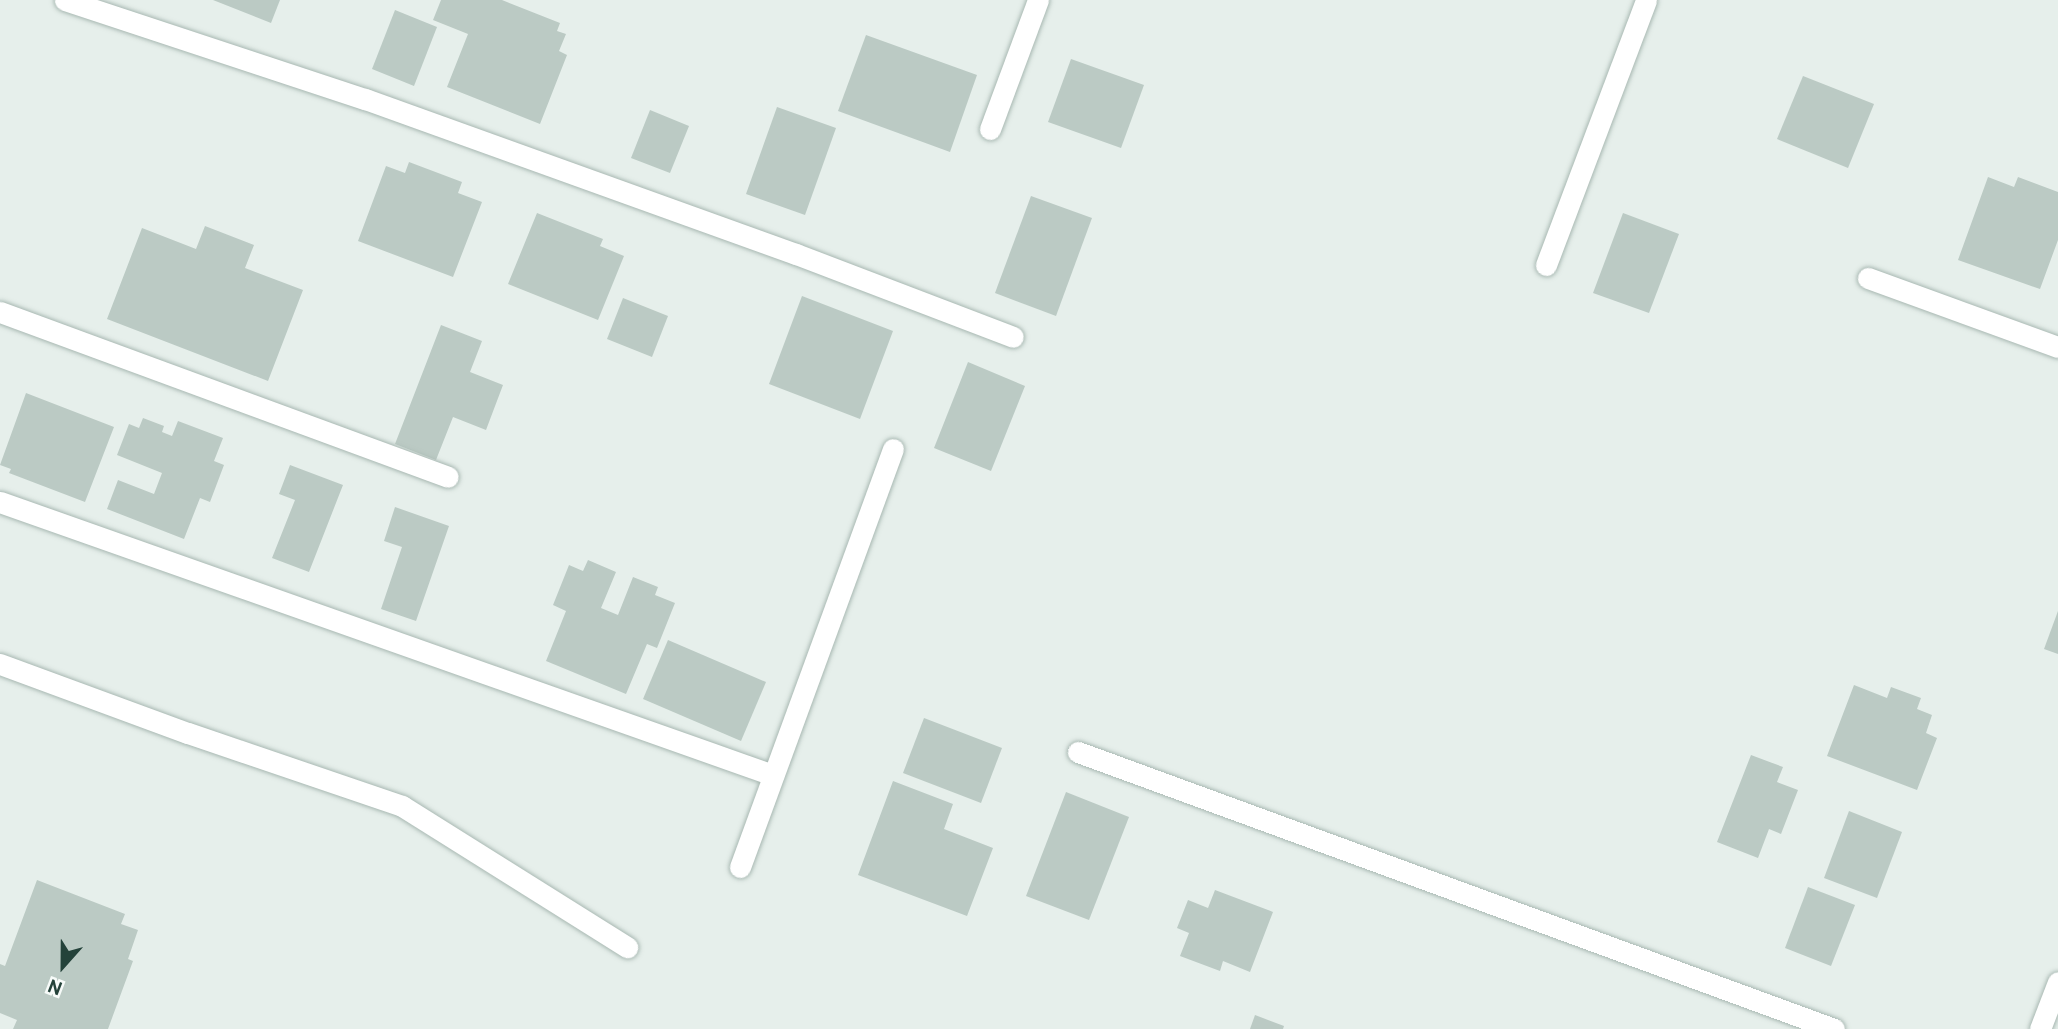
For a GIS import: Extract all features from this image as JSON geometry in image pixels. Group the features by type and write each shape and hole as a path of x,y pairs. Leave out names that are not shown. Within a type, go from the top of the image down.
{"street":[{"path":"65,0 365,99 796,254 1013,337"},
{"path":"990,129 1038,0"},
{"path":"1546,265 1646,0"},
{"path":"1868,278 2058,347"},
{"path":"0,312 448,477"},
{"path":"740,867 893,449"},
{"path":"0,502 773,775"},
{"path":"0,664 188,733 402,806 627,947"},
{"path":"1078,752 1834,1029"},
{"path":"2040,1029 2058,982"}],"building":[{"path":"213,0 280,0 271,23"},
{"path":"441,0 502,0 560,23 557,31 566,34 559,51 567,55 540,124 447,87 468,34 433,20"},
{"path":"395,10 437,27 414,86 372,69"},
{"path":"866,35 977,75 950,152 838,111"},
{"path":"1071,59 1144,85 1121,148 1048,122"},
{"path":"1803,76 1874,104 1848,168 1777,139"},
{"path":"777,107 836,128 805,215 746,194"},
{"path":"650,110 689,126 670,173 631,158"},
{"path":"409,162 462,182 458,193 482,202 453,277 358,241 386,166 405,173"},
{"path":"1988,177 2014,187 2018,177 2058,192 2058,240 2040,289 1958,260"},
{"path":"1031,196 1092,218 1056,316 995,293"},
{"path":"537,213 603,239 600,246 624,256 598,320 508,284"},
{"path":"1623,213 1679,234 1649,313 1593,293"},
{"path":"205,226 254,245 245,268 303,290 268,381 107,319 142,228 196,249"},
{"path":"802,296 893,331 860,419 769,384"},
{"path":"623,298 668,316 652,357 607,339"},
{"path":"441,325 482,341 470,372 503,385 486,430 453,417 436,460 395,444"},
{"path":"968,362 1025,386 991,471 934,448"},
{"path":"26,393 114,427 85,502 9,473 11,469 0,465"},
{"path":"143,418 164,426 162,432 172,436 178,421 223,438 214,461 224,465 210,502 200,498 184,539 107,509 118,480 154,494 162,473 117,455 129,424 139,428"},
{"path":"290,465 343,485 309,572 272,558 295,500 279,494"},
{"path":"395,507 449,526 416,621 381,609 402,547 384,541"},
{"path":"588,560 616,572 601,608 618,615 633,577 658,587 655,595 675,603 657,648 647,644 626,694 546,661 566,611 553,605 569,565 583,571"},
{"path":"2058,611 2058,654 2044,649"},
{"path":"668,640 766,682 741,741 643,699"},
{"path":"1854,685 1887,698 1891,687 1921,698 1917,709 1932,715 1926,733 1937,738 1917,790 1827,756"},
{"path":"924,718 1002,748 981,803 903,773"},
{"path":"1751,755 1783,767 1777,782 1798,790 1781,834 1769,829 1758,858 1717,842"},
{"path":"893,781 953,804 944,829 993,848 967,916 858,875"},
{"path":"1066,792 1129,817 1089,920 1026,896"},
{"path":"1849,811 1902,832 1877,898 1824,878"},
{"path":"37,880 125,914 121,924 138,930 128,959 133,961 108,1029 13,1029 17,1020 0,1013 0,964 5,966"},
{"path":"1808,887 1855,905 1831,966 1785,948"},
{"path":"1215,890 1273,912 1250,972 1223,961 1220,971 1180,956 1189,933 1177,928 1188,900 1208,908"},
{"path":"1255,1015 1284,1026 1283,1029 1250,1029"}]}
